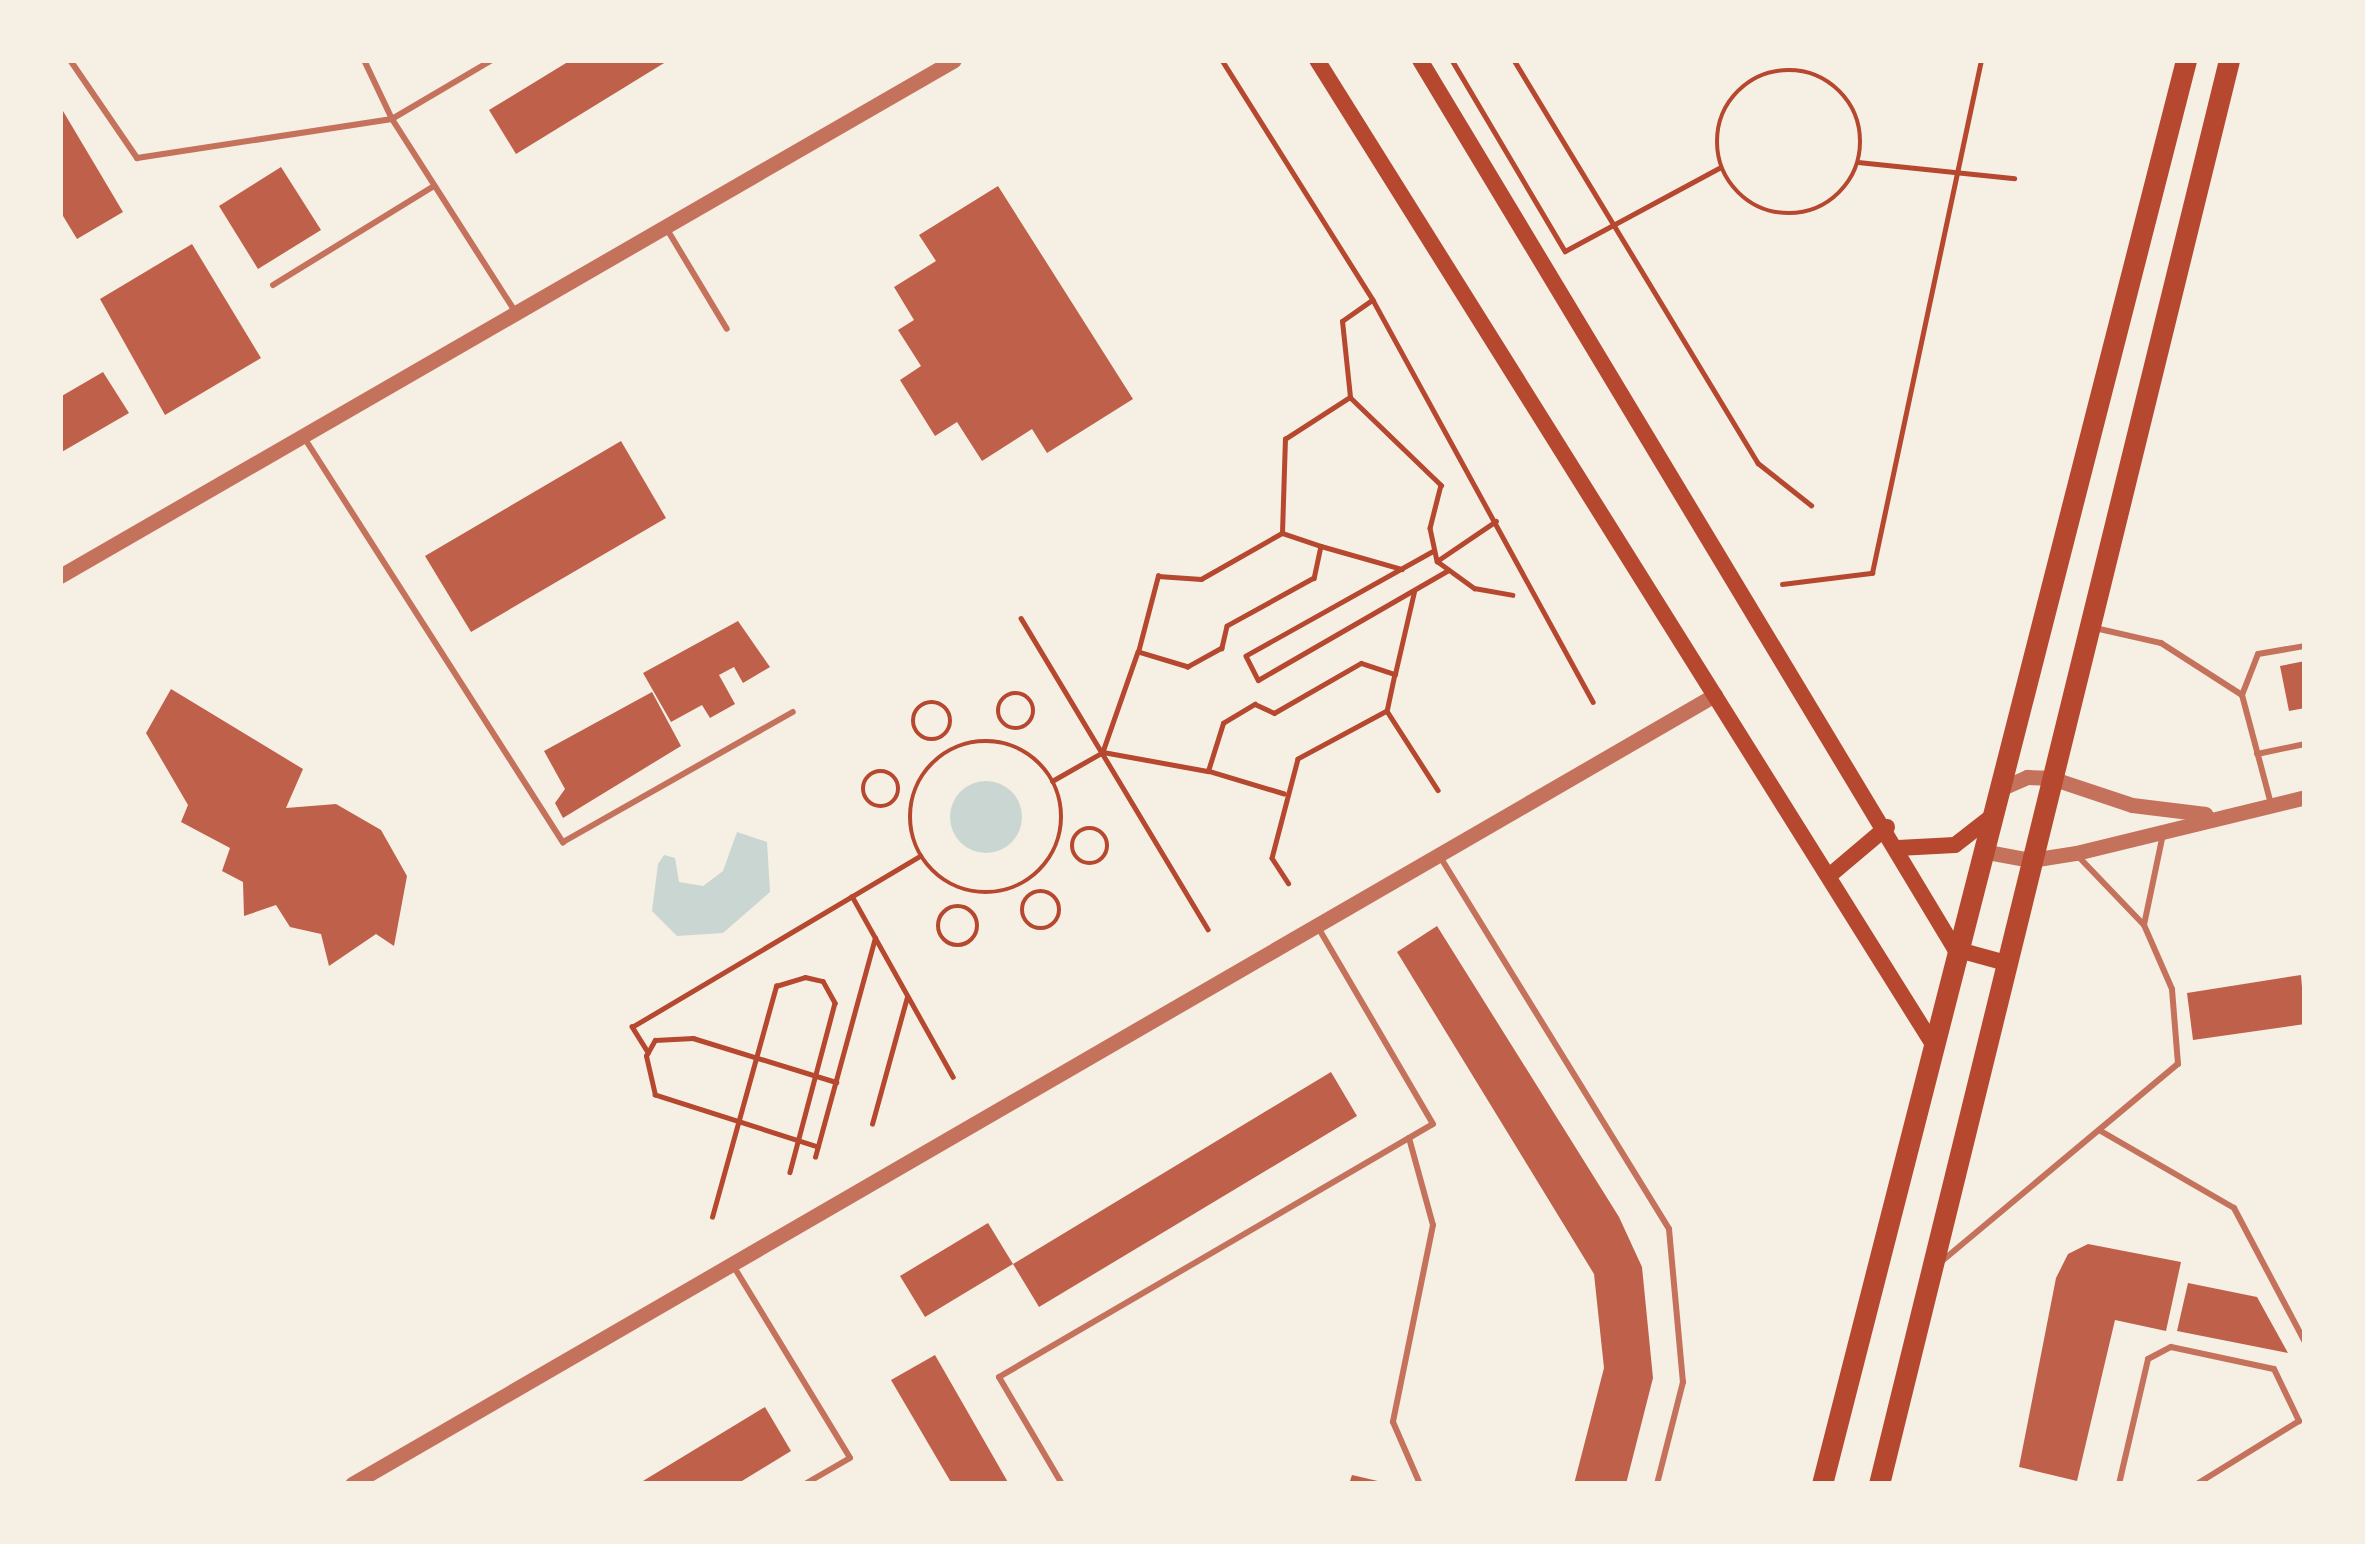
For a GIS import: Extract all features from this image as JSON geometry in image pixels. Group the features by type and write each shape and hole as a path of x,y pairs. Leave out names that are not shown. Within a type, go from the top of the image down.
{"highway":[{"path":"1822,1484 1954,949 2000,789 2186,60"},
{"path":"1879,1484 2230,60"}],"main road":[{"path":"1317,60 1931,1041"},
{"path":"1420,60 1887,827 1954,949 2006,963"},
{"path":"1898,848 1955,845 1991,817"},
{"path":"1829,876 1887,827"}],"street":[{"path":"60,576 519,318 954,60"},
{"path":"352,1484 1715,695"},
{"path":"2000,789 2027,777 2051,778 2132,805 2219,816"},
{"path":"1982,850 2031,860 2076,854 2164,828 2305,797"}],"lane":[{"path":"70,60 136,158 392,118 492,60"},
{"path":"364,60 392,118 519,318"},
{"path":"273,285 435,185"},
{"path":"668,231 727,329"},
{"path":"303,436 562,842 793,712"},
{"path":"2087,626 2161,643 2242,694"},
{"path":"2271,804 2242,694 2258,653 2305,646"},
{"path":"2257,754 2305,744"},
{"path":"2144,925 2164,828"},
{"path":"1930,1271 2178,1064 2172,989 2144,925 2076,854"},
{"path":"1439,855 1669,1229 1683,1382 1657,1484"},
{"path":"1062,1484 998,1377 1432,1124 1317,926"},
{"path":"2099,1130 2234,1208 2305,1342"},
{"path":"1409,1138 1433,1225 1393,1422 1420,1484"},
{"path":"732,1264 850,1458 806,1484"},
{"path":"2119,1484 2148,1359 2171,1347 2274,1369 2299,1421 2197,1484"}],"path":[{"path":"1222,60 1373,300 1593,702"},
{"path":"1452,60 1565,251 1721,166"},
{"path":"1514,60 1758,464 1811,505"},
{"path":"1779,60 1780,70"},
{"path":"1783,584 1872,573 1982,60"},
{"path":"1780,70 1809,73 1850,103 1862,132 1858,162 1836,198 1803,214 1768,212 1739,195 1721,166 1718,129 1729,102 1746,84 1780,70"},
{"path":"1858,162 2014,178"},
{"path":"1373,300 1342,321 1350,397 1441,485 1431,510 1438,561 1474,588 1512,595"},
{"path":"1282,533 1285,439 1350,397"},
{"path":"1438,561 1496,521"},
{"path":"1103,752 1158,576 1201,579 1282,533 1402,569"},
{"path":"1138,652 1188,667 1222,648 1227,626 1314,578 1322,546"},
{"path":"1434,551 1246,656 1258,680 1447,571"},
{"path":"1415,590 1387,711 1438,790"},
{"path":"1021,618 1208,928"},
{"path":"1208,771 1222,723 1255,704 1274,713 1361,663 1394,674"},
{"path":"1007,744 1012,729 1034,716 1031,699 1018,692 1003,697 996,711 1012,729"},
{"path":"942,738 950,711 935,701 921,705 916,731 942,738 950,750"},
{"path":"1288,883 1272,858 1284,794 1298,759 1387,711"},
{"path":"1007,744 1052,781 1060,836 1028,880 990,893 965,890 920,856 911,831 913,797 933,762 950,750 1007,744"},
{"path":"1052,781 1103,752 1208,771 1284,794"},
{"path":"898,794 890,773 878,771 864,783 877,806 898,794 913,797"},
{"path":"1060,836 1073,840 1087,863 1107,851 1106,838 1093,828 1073,840"},
{"path":"818,1147 655,1095 648,1053 632,1028 920,856"},
{"path":"1028,880 1034,894 1058,902 1049,927 1037,929 1023,916 1034,894"},
{"path":"961,906 974,914 977,932 954,946 942,937 938,920 961,906 965,890"},
{"path":"852,896 953,1077"},
{"path":"815,1157 875,938"},
{"path":"712,1217 776,986 788,978 823,981 835,1003 790,1172"},
{"path":"872,1124 907,995"},
{"path":"648,1053 666,1036 836,1082"}],"shaded area":[{"path":"986,781 1012,791 1022,817 1012,843 986,853 960,843 950,817 960,791"},
{"path":"737,832 767,842 770,892 723,933 677,936 652,911 658,864 664,855 675,858 679,882 703,886 723,871"}],"building":[{"path":"571,60 669,60 516,154 489,110"},
{"path":"60,106 123,212 77,239 60,211"},
{"path":"281,167 321,230 258,269 219,206"},
{"path":"998,186 1133,399 1047,453 1032,429 982,461 957,422 935,436 900,380 921,366 898,330 914,320 894,287 936,261 919,235"},
{"path":"192,244 261,358 165,415 100,299"},
{"path":"103,372 129,413 60,453 60,397"},
{"path":"621,441 666,518 471,632 425,556"},
{"path":"738,621 770,667 743,683 734,667 719,675 735,704 710,718 702,705 671,722 643,673"},
{"path":"2305,661 2305,708 2289,711 2280,666"},
{"path":"171,689 303,769 286,808 336,804 381,830 407,876 394,946 376,934 329,966 321,934 290,927 276,905 244,916 243,882 222,871 230,848 181,822 188,805 146,733"},
{"path":"652,692 681,746 563,818 555,803 565,789 544,751"},
{"path":"1437,926 1619,1217 1642,1267 1653,1378 1626,1484 1574,1484 1604,1368 1594,1274 1397,952"},
{"path":"2301,975 2305,1024 2193,1040 2187,993"},
{"path":"1331,1072 1357,1116 1039,1307 1013,1264"},
{"path":"988,1223 1013,1264 925,1317 900,1276"},
{"path":"2088,1244 2181,1262 2166,1331 2115,1320 2077,1481 2019,1467 2056,1278 2068,1254"},
{"path":"2188,1283 2257,1297 2288,1353 2177,1331"},
{"path":"935,1355 1009,1484 952,1484 891,1380"},
{"path":"765,1407 791,1451 737,1484 638,1484"},
{"path":"1352,1475 1382,1482 1349,1484"}]}
